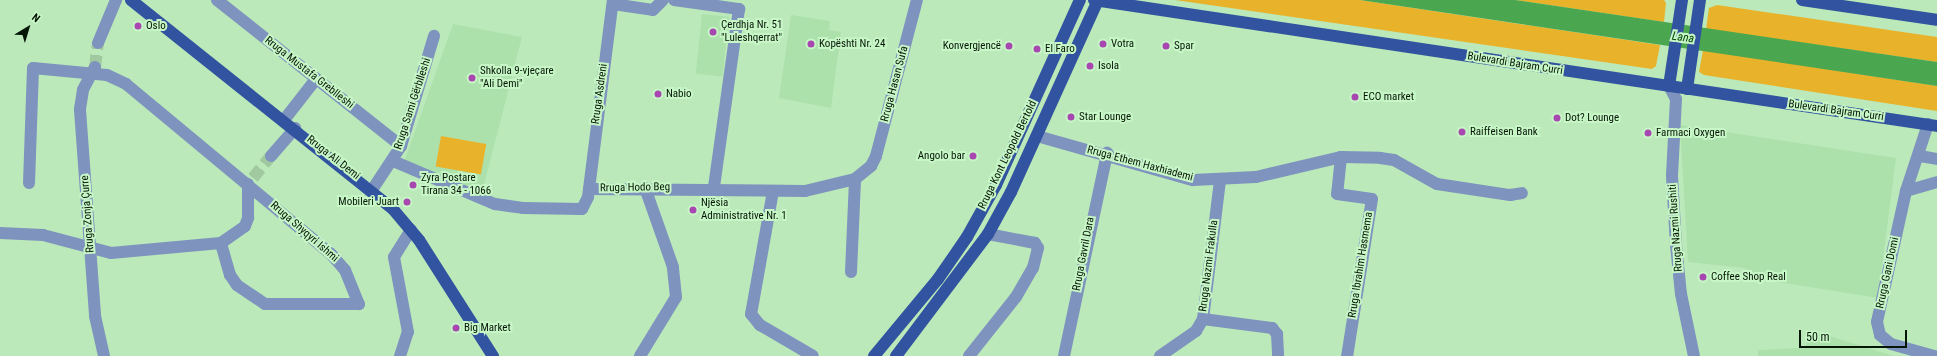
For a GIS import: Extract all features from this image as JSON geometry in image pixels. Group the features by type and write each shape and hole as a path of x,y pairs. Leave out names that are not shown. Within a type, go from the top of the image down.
{"main road":[{"name":"Rruga Ali Demi","path":"131,0 372,190 411,230 493,356"},
{"name":"Rruga Kont Leopold Bertold","path":"874,356 938,279 967,237 996,184 1080,0"},
{"name":"Bulevardi Bajram Curri","path":"1094,0 1933,125"},
{"name":"Rruga Kont Leopold Bertold","path":"896,356 988,234 1037,136 1098,0"},
{"path":"1802,0 1937,20"},
{"path":"1669,86 1681,2"},
{"path":"1687,89 1700,3"}],"street":[{"path":"98,43 116,0"},
{"name":"Rruga Mustafa Greblleshi","path":"217,0 401,146"},
{"path":"613,2 653,10 663,0"},
{"path":"674,0 739,9 714,188"},
{"name":"Rruga Hasan Sufa","path":"871,166 917,0"},
{"name":"Rruga Asdreni","path":"589,189 613,2"},
{"name":"Rruga Sami Gërblleshi","path":"372,190 393,161 401,146 434,36"},
{"path":"0,233 44,235 91,248 131,253 221,243 245,226 250,181 126,84 93,70 33,68 29,183"},
{"name":"Rruga Zonja Çurre","path":"93,70 83,90 80,110 95,316 104,356"},
{"path":"284,120 316,79"},
{"path":"1669,86 1676,99 1687,89"},
{"name":"Rruga Nazmi Rushiti","path":"1676,99 1672,176 1676,245 1681,294 1694,356"},
{"name":"Rruga Gani Domi","path":"1933,125 1906,191 1877,329 1891,344 1934,356"},
{"path":"270,156 295,128"},
{"name":"Rruga Ethem Haxhiademi","path":"1037,136 1107,153 1193,180 1220,180 1256,177 1341,157 1394,160 1422,178 1453,187 1510,195 1522,193"},
{"name":"Rruga Gavril Dara","path":"1064,356 1107,153"},
{"path":"1920,156 1937,159"},
{"name":"Rruga Ibrahim Hasmema","path":"1341,157 1337,194 1372,199 1347,356"},
{"name":"Rruga Hodo Beg","path":"393,161 466,194 523,208 582,209 589,189 714,188 773,191 825,188 855,179 871,166"},
{"path":"851,272 855,179"},
{"name":"Rruga Nazmi Frakulla","path":"1160,356 1196,331 1203,319 1220,180"},
{"name":"Rruga Shyqyri Ishmi","path":"221,243 230,275 237,285 265,304 359,304 345,270 331,254 250,181"},
{"path":"1906,191 1937,182"},
{"path":"640,356 676,297 673,267 645,188"},
{"path":"773,191 752,314 760,325 813,356"},
{"path":"400,356 408,332 394,257 411,230"},
{"path":"969,356 1016,297 1033,268 1038,248 1035,243 988,234"},
{"path":"1203,319 1272,328 1278,334 1278,356"}],"shaded area":[{"path":"1175,0 1360,0 1660,45 1656,66 1652,69"},
{"path":"1515,0 1664,0 1666,3 1664,22"},
{"path":"1717,5 1937,37 1937,62 1706,29 1709,8"},
{"name":"Çerdhja Nr. 51 \"Luleshqerrat\"","path":"702,14 729,17 723,76 696,74"},
{"path":"791,15 830,21 829,30 841,32 831,108 779,98"},
{"name":"Shkolla 9-vjeçare \"Ali Demi\"","path":"453,24 522,37 482,193 404,162"},
{"path":"1703,50 1937,86 1937,111 1704,75 1699,72"},
{"path":"1680,125 1896,158 1878,298 1771,281 1744,268 1688,262"},
{"path":"441,136 486,144 481,175 436,167"},
{"path":"1810,330 1894,356 1758,356 1758,350 1800,348 1806,345"}],"water":[{"name":"Lana","path":"1360,0 1515,0 1937,62 1937,86"}],"tunnel":[{"path":"95,67 98,43"},
{"path":"253,178 271,156"}],"place":[{"name":"Oslo","path":"138,26"},
{"name":"Çerdhja Nr. 51 \"Luleshqerrat\"","path":"713,32"},
{"name":"Kopështi Nr. 24","path":"811,44"},
{"name":"Votra","path":"1103,44"},
{"name":"Konvergjencë","path":"1009,46"},
{"name":"Spar","path":"1166,46"},
{"name":"El Faro","path":"1037,49"},
{"name":"Isola","path":"1090,66"},
{"name":"Shkolla 9-vjeçare \"Ali Demi\"","path":"472,78"},
{"name":"Nabio","path":"658,94"},
{"name":"ECO market","path":"1355,97"},
{"name":"Star Lounge","path":"1071,117"},
{"name":"Dot? Lounge","path":"1557,118"},
{"name":"Raiffeisen Bank","path":"1462,132"},
{"name":"Farmaci Oxygen","path":"1648,133"},
{"name":"Angolo bar","path":"973,156"},
{"name":"Zyra Postare Tirana 34 - 1066","path":"413,185"},
{"name":"Mobileri Juart","path":"407,202"},
{"name":"Njësia Administrative Nr. 1","path":"693,210"},
{"name":"Coffee Shop Real","path":"1703,277"},
{"name":"Big Market","path":"456,328"}]}
